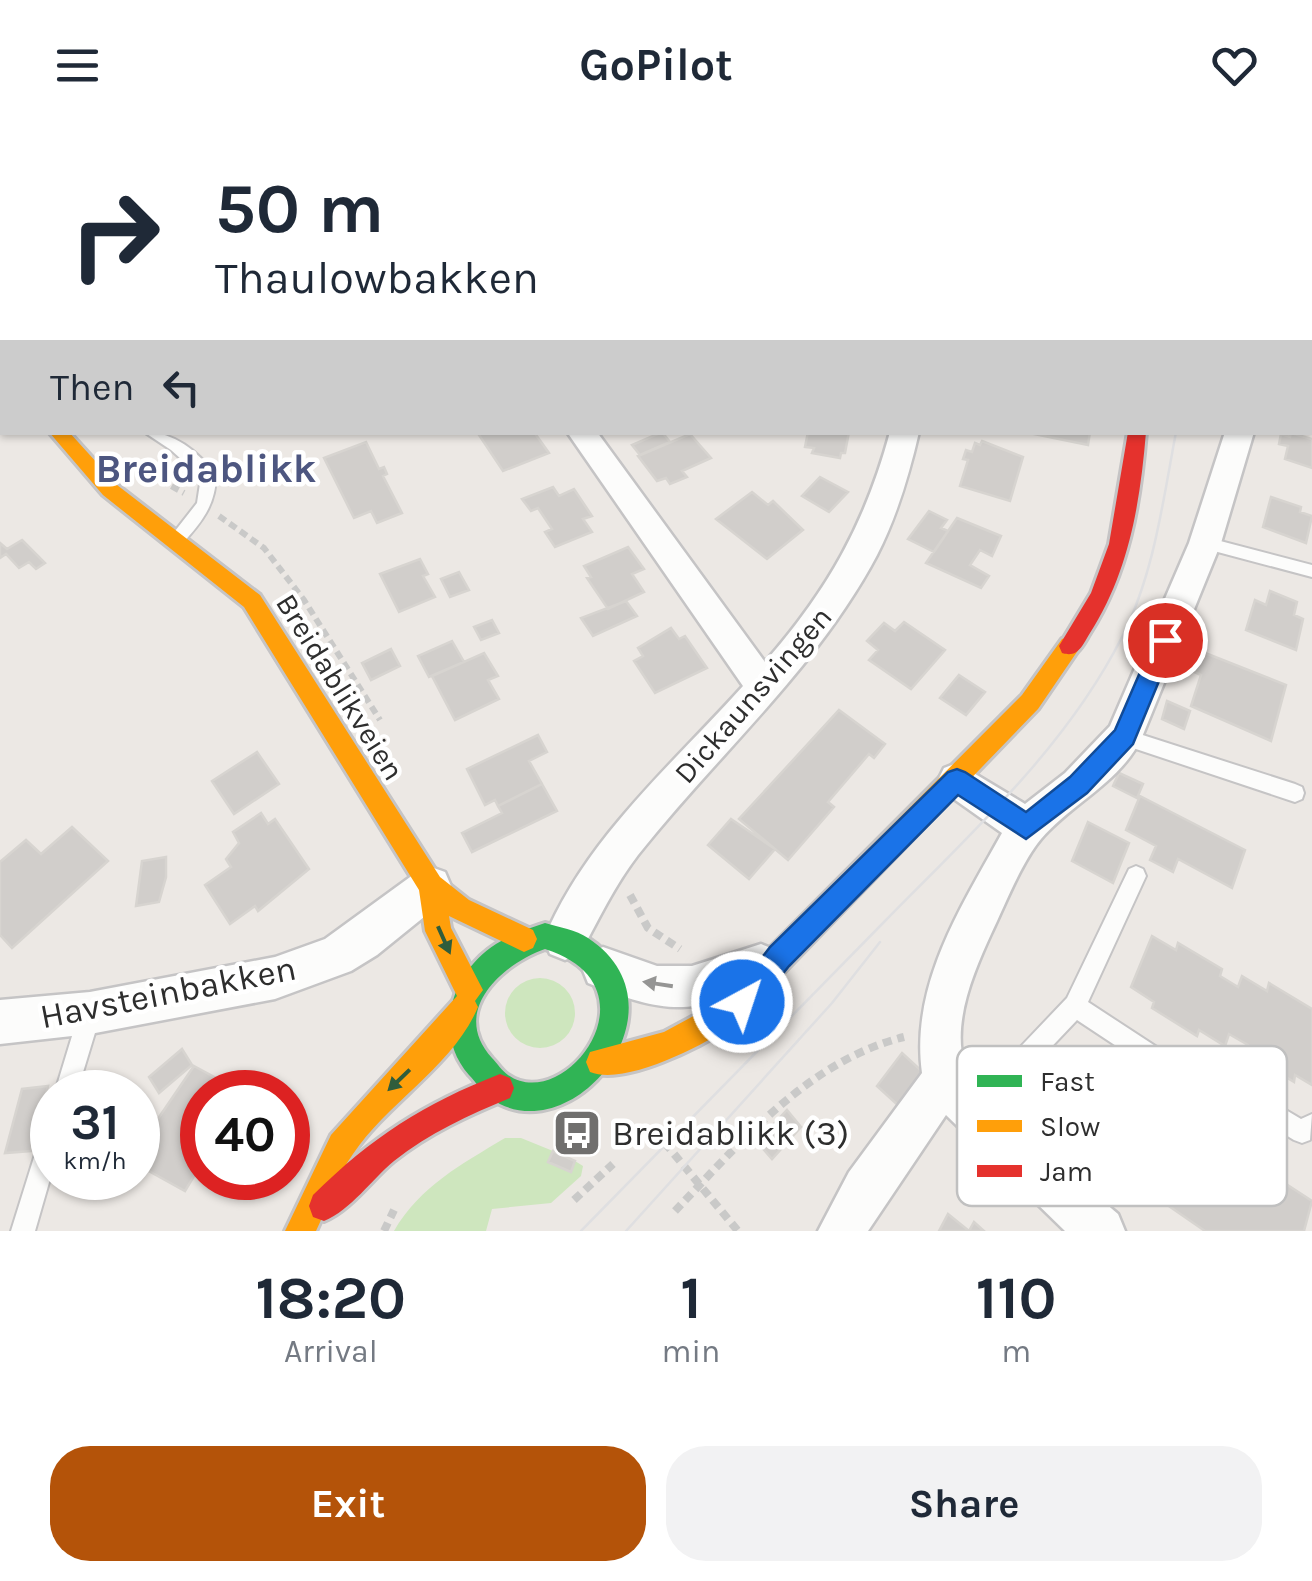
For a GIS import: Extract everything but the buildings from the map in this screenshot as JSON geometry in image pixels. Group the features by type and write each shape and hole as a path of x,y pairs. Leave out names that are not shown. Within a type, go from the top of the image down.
{"street":[{"name":"Breidablikveien","path":"61,435 110,490 252,602 431,886 460,910 524,939"},
{"path":"583,435 763,687"},
{"name":"Dickaunsvingen","path":"564,939 624,843 826,614 864,555 896,480 904,435"},
{"path":"600,1062 640,1058 677,1047 710,1028 742,1002 780,956 1030,702 1084,626 1113,569 1130,512 1137,435"},
{"path":"842,1231 866,1189 953,1074 957,964 1026,827 1078,785 1124,737 1205,543 1239,435"},
{"path":"957,780 1026,827"},
{"name":"Breidablikveien","path":"431,886 438,931 466,998"},
{"name":"Havsteinbakken","path":"0,1022 90,1013 276,978 336,956 431,886"},
{"path":"300,1231 341,1144 432,1048 488,961 524,939 564,939 593,954 604,968 616,1002 616,1023 600,1062 584,1079 564,1091 542,1097 520,1096 485,1077 466,1045 466,998"},
{"path":"604,968 657,988 692,987 750,971 780,956"},
{"path":"953,1074 957,1078"},
{"path":"300,1231 354,1174 406,1133 440,1111 500,1088"},
{"path":"1077,1206 1100,1231"}],"lane":[{"path":"156,435 176,446 208,475 206,506 176,540"},
{"path":"1205,543 1312,572"},
{"path":"1124,737 1295,793"},
{"path":"1003,1046 1075,1006 1136,876"},
{"path":"1075,1006 1137,1046"},
{"path":"73,1070 90,1013"},
{"path":"953,1074 957,1072"},
{"path":"1287,1123 1302,1132 1312,1125"},
{"path":"23,1231 32,1200"}],"path":[{"path":"628,885 633,910 654,935 690,954"},
{"path":"675,1211 790,1096 878,1040 953,1074"},
{"path":"656,1131 738,1231"},
{"path":"574,1200 613,1164"}],"green space":[{"path":"540,978 565,988 575,1013 565,1038 540,1048 515,1038 505,1013 515,988"},
{"path":"505,1138 521,1138 553,1151 549,1163 570,1172 575,1161 583,1166 581,1176 551,1203 492,1209 486,1231 394,1231 429,1189"}],"tram line":[{"path":"581,1231 982,822 1073,716 1099,678 1133,613 1156,537 1175,435"},
{"path":"626,1231 832,1003 880,942"}],"traffic: fast":[{"path":"545,936 581,949 609,977 616,1009 609,1041 589,1070 562,1089 531,1097 500,1088 473,1058 464,1036 462,1016 476,980 490,965 506,953 545,936"}],"traffic: slow":[{"path":"61,435 110,490 252,601 431,886 460,909 524,939"},
{"path":"600,1062 664,1046 722,1016 1030,702 1070,646"},
{"path":"431,886 438,931 469,990"},
{"path":"300,1231 341,1145 391,1087 432,1048 464,1007"}],"traffic: jam":[{"path":"1070,646 1101,594 1120,544 1137,435"},
{"path":"324,1206 404,1135 500,1088"}],"place":[{"name":"Breidablikk (3)","path":"577,1133"}],"district":[{"name":"Breidablikk","path":"206,468"}],"route":[{"path":"742,1002 780,956 957,780 1026,827 1078,785 1124,737 1165,640"}]}
